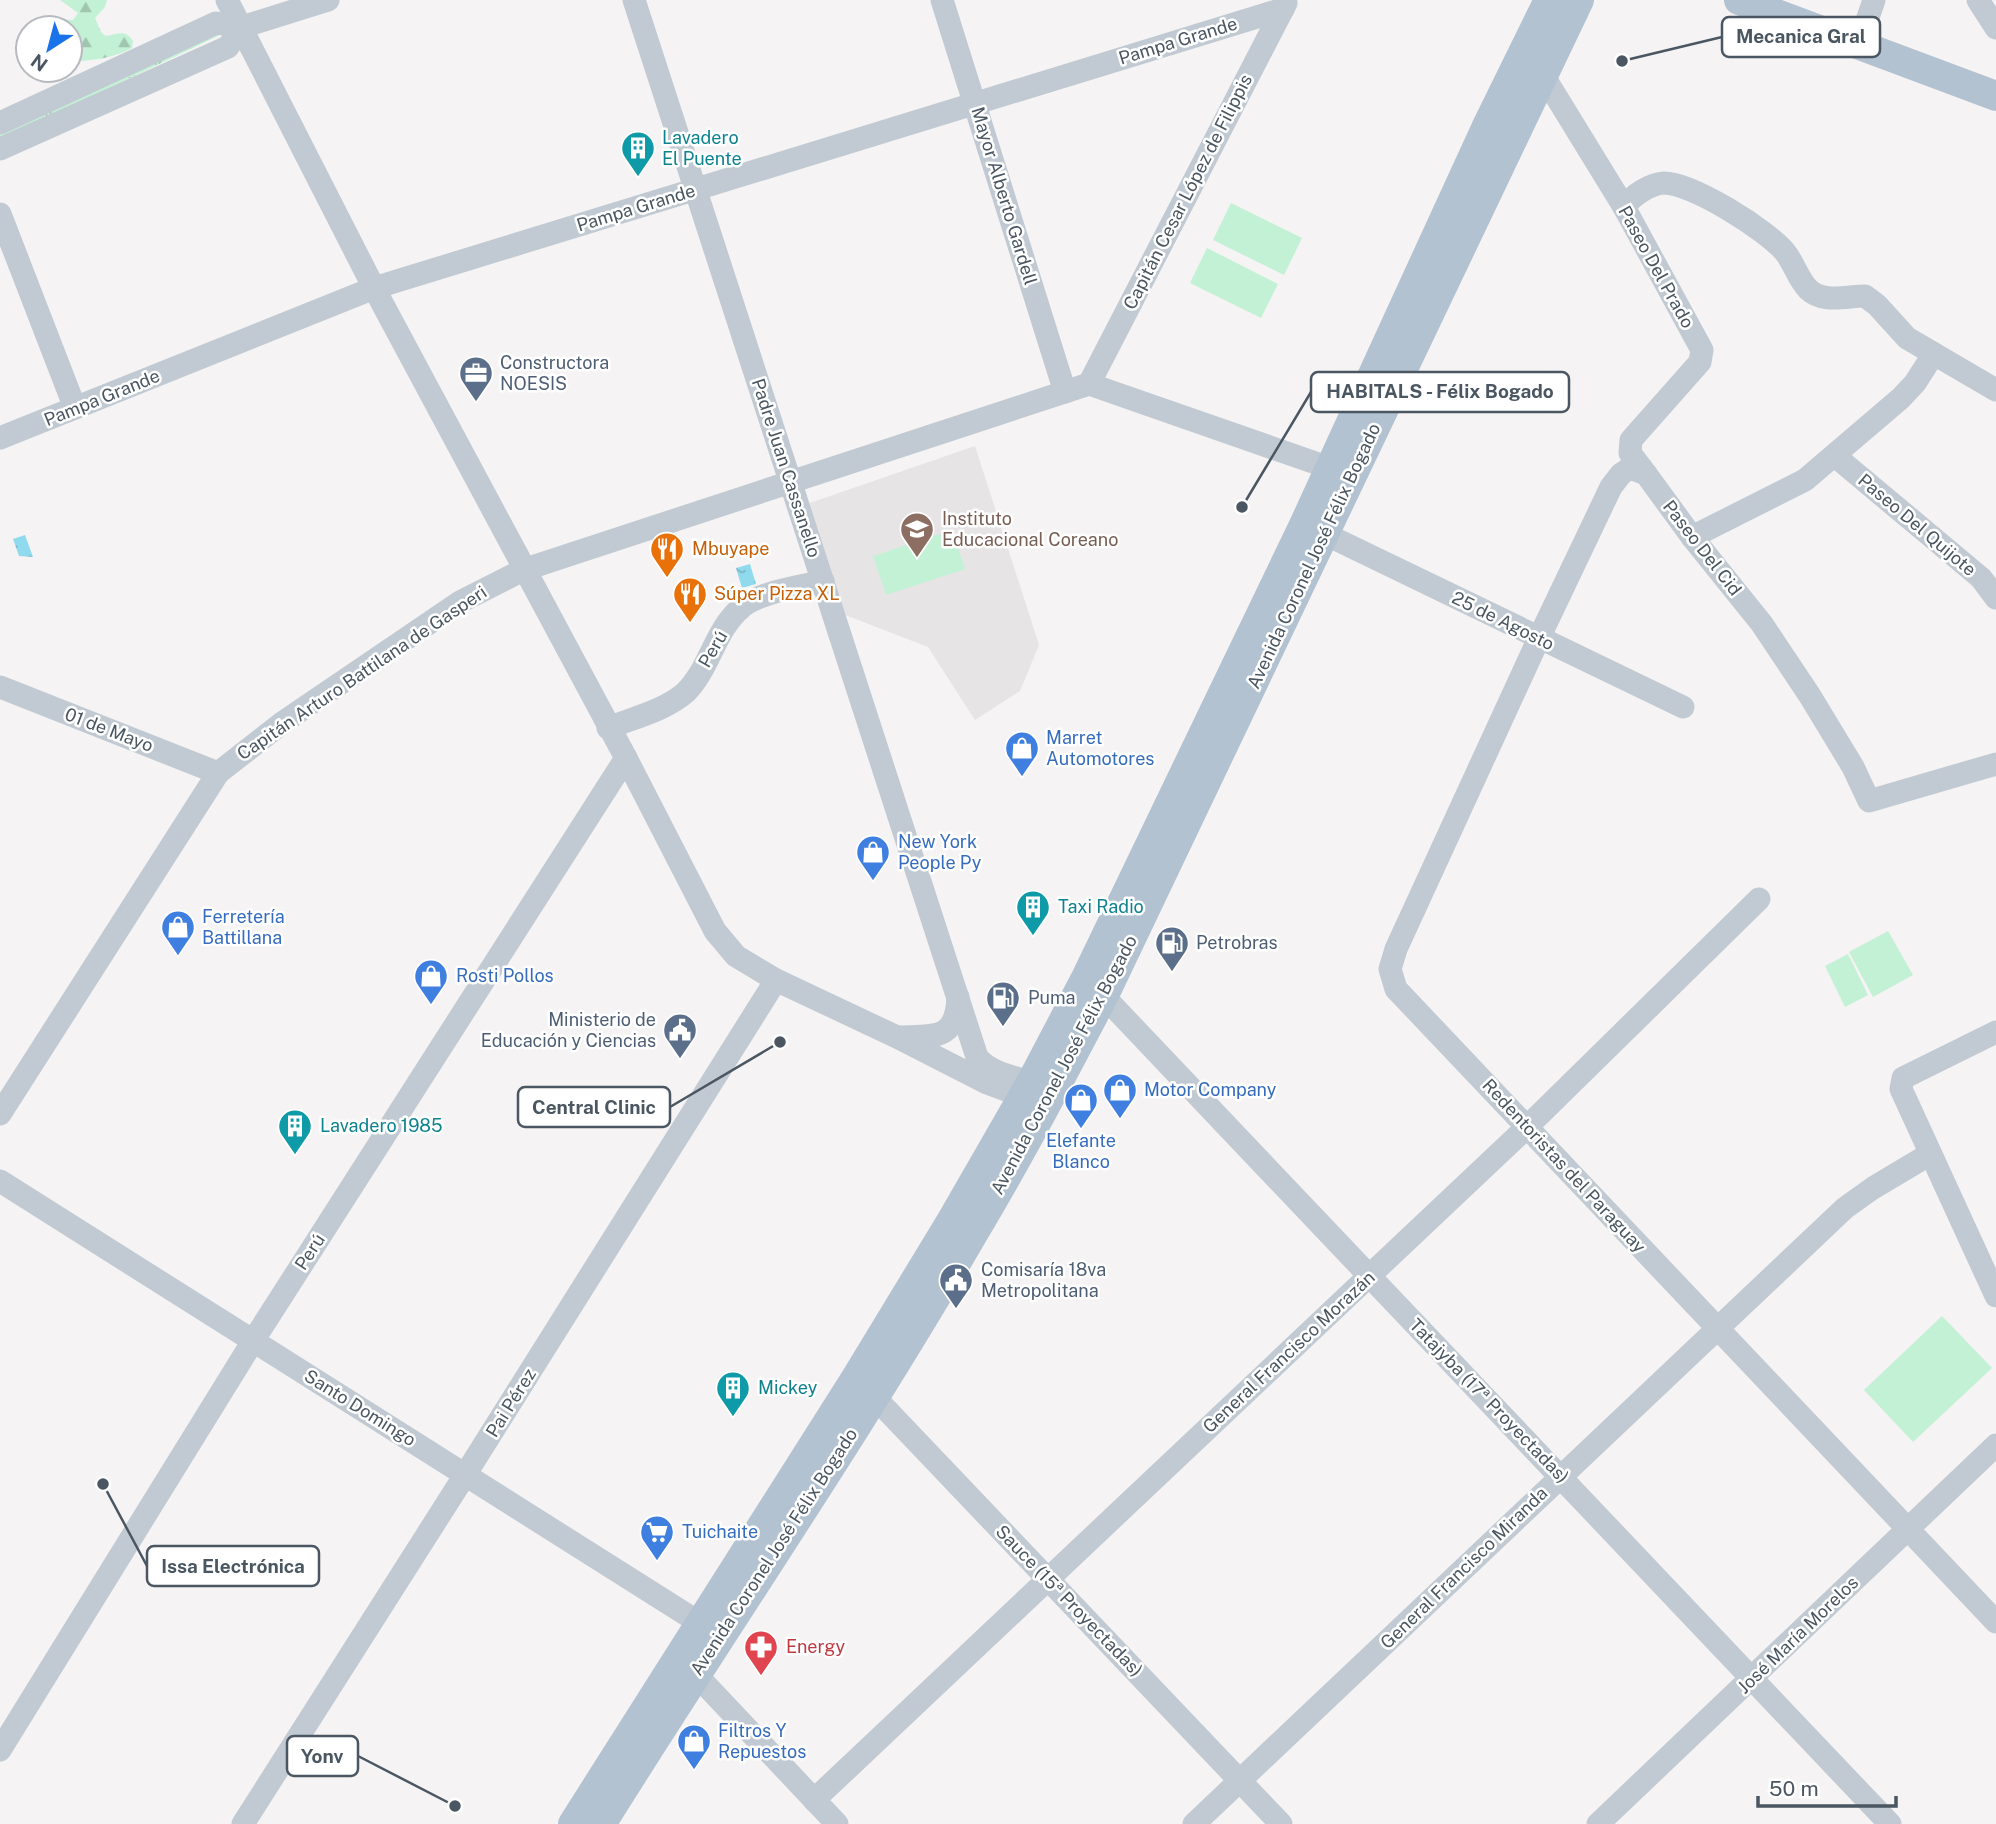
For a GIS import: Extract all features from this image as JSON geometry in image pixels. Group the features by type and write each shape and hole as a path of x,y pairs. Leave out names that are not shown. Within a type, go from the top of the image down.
{"main road":[{"name":"Avenida Coronel José Félix Bogado","path":"601,1824 710,1630 865,1387 974,1234 1039,1093 1325,534 1533,64 1549,0"},
{"name":"Avenida Coronel José Félix Bogado","path":"1095,987 1330,468 1533,64 1579,0"},
{"path":"1740,0 1996,96"},
{"name":"Avenida Coronel José Félix Bogado","path":"573,1824 688,1665"}],"street":[{"path":"227,0 374,288 715,931 736,956 776,980 987,1083 1039,1093"},
{"path":"0,123 216,23 242,27 328,0"},
{"name":"Padre Juan Cassanello","path":"634,0 977,1057 993,1069 1039,1093"},
{"name":"Mayor Alberto Gardell","path":"942,0 1065,391"},
{"path":"1859,44 1874,0"},
{"path":"1978,0 1996,28"},
{"name":"Pampa Grande","path":"0,438 374,288 975,104 1275,6"},
{"name":"Capitán Cesar López de Filippis","path":"1089,384 1275,6"},
{"path":"0,149 228,47 242,27"},
{"name":"Paseo Del Prado","path":"1533,64 1623,207 1702,350 1700,362 1631,440 1630,453 1646,474"},
{"path":"1623,207 1630,199 1658,184 1675,184 1686,188 1743,218 1774,242 1786,253 1807,289 1823,297 1865,296 1877,305 1907,338 1996,390"},
{"path":"0,214 75,408"},
{"path":"1692,537 1805,480 1901,398 1915,383 1933,355"},
{"path":"1089,384 1330,468"},
{"name":"Capitán Arturo Battilana de Gasperi","path":"0,1114 218,773 282,723 460,602 523,570 1089,384"},
{"name":"Paseo Del Quijote","path":"1835,456 1981,578 1996,598"},
{"path":"1539,638 1611,487 1620,474 1630,468 1646,474"},
{"name":"Paseo Del Cid","path":"1646,474 1692,537 1762,624 1853,767 1869,801 1996,764"},
{"name":"25 de Agosto","path":"1325,534 1683,707"},
{"name":"Perú","path":"608,728 671,702 686,691 729,620 743,606 758,598 823,581"},
{"name":"Redentoristas del Paraguay","path":"1539,638 1396,949 1390,969 1396,989 1996,1622"},
{"name":"01 de Mayo","path":"0,687 218,773"},
{"name":"Perú","path":"0,1750 253,1341 625,758"},
{"name":"General Francisco Morazán","path":"814,1800 1527,1126 1759,899"},
{"name":"Pai Pérez","path":"243,1824 466,1475 776,980"},
{"name":"Tatajyba (17ª Proyectadas)","path":"1095,987 1890,1824"},
{"path":"897,1037 942,1035 955,1020 958,996"},
{"path":"1996,1032 1903,1078 1900,1082 1996,1296"},
{"name":"General Francisco Miranda","path":"1194,1824 1845,1208 1930,1154"},
{"name":"Santo Domingo","path":"0,1181 710,1630"},
{"name":"Sauce (15ª Proyectadas)","path":"865,1387 1281,1824"},
{"name":"José María Morelos","path":"1607,1821 1996,1445"},
{"path":"688,1665 837,1824"}],"shaded area":[{"name":"Instituto Educacional Coreano","path":"975,446 1039,645 1020,691 975,720 928,647 840,613 804,505"}],"green space":[{"path":"60,0 107,0 105,7 95,18 101,32 106,36 121,33 127,35 133,41 132,48 109,57 84,61 84,14 78,13"},
{"path":"219,31 222,33 220,35 0,140 0,134"},
{"path":"1231,203 1302,238 1284,275 1213,240"},
{"path":"1207,248 1278,284 1261,318 1190,283"},
{"path":"952,530 965,569 886,595 873,556"},
{"path":"1888,931 1913,975 1873,997 1849,952"},
{"path":"1848,954 1868,995 1845,1007 1825,966"},
{"path":"1942,1316 1992,1368 1913,1442 1864,1390"}],"water":[{"path":"25,535 33,557 19,556 13,539"},
{"path":"750,564 756,584 742,588 736,568"}],"place":[{"name":"Mecanica Gral","path":"1622,61"},
{"name":"Lavadero El Puente","path":"638,178"},
{"name":"Constructora NOESIS","path":"476,403"},
{"name":"HABITALS - Félix Bogado","path":"1242,507"},
{"name":"Instituto Educacional Coreano","path":"917,559"},
{"name":"Mbuyape","path":"667,579"},
{"name":"Súper Pizza XL","path":"690,624"},
{"name":"Marret Automotores","path":"1022,778"},
{"name":"New York People Py","path":"873,882"},
{"name":"Taxi Radio","path":"1033,937"},
{"name":"Ferretería Battillana","path":"178,957"},
{"name":"Petrobras","path":"1172,973"},
{"name":"Rosti Pollos","path":"431,1006"},
{"name":"Puma","path":"1003,1028"},
{"name":"Central Clinic","path":"780,1042"},
{"name":"Ministerio de Educación y Ciencias","path":"680,1060"},
{"name":"Motor Company","path":"1120,1120"},
{"name":"Elefante Blanco","path":"1081,1130"},
{"name":"Lavadero 1985","path":"295,1156"},
{"name":"Comisaría 18va Metropolitana","path":"956,1310"},
{"name":"Mickey","path":"733,1418"},
{"name":"Issa Electrónica","path":"103,1484"},
{"name":"Tuichaite","path":"657,1562"},
{"name":"Energy","path":"761,1677"},
{"name":"Filtros Y Repuestos","path":"694,1771"},
{"name":"Yonv","path":"455,1806"}]}
